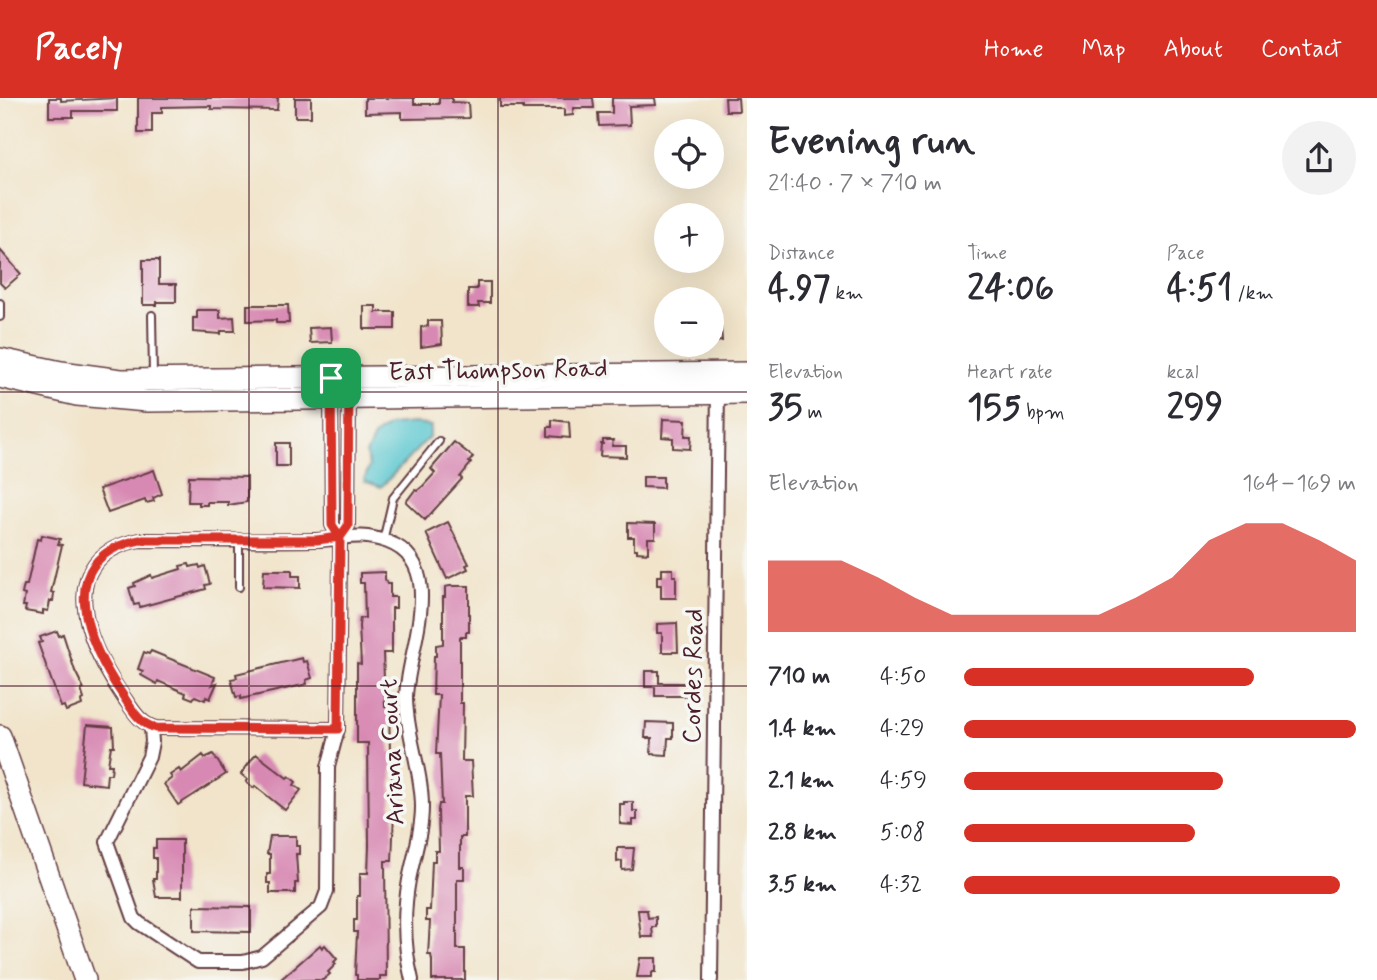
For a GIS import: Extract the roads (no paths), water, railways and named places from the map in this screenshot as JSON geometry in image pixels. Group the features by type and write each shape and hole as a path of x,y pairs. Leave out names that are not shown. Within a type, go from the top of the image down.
{"main road":[{"name":"East Thompson Road","path":"0,359 97,378 340,378 718,384 747,393"},
{"name":"East Thompson Road","path":"0,377 47,390 100,399 147,401 340,399 718,384 747,373"},
{"path":"0,736 85,980"}],"street":[{"path":"338,729 151,727 149,757 107,842 129,907 139,923 193,960 243,962 262,957 321,907 325,900 328,766 338,729 340,537 332,525 340,378"},
{"path":"340,378 340,399"},
{"name":"Cordes Road","path":"712,980 718,384"},
{"name":"Ariana Court","path":"151,727 140,720 106,670 83,606 84,586 92,567 101,556 120,545 140,540 317,540 359,535 396,546 411,560 418,573 421,588 419,627 409,666 406,695 408,724 419,773 422,804 420,833 406,908 405,938 412,980"}],"lane":[{"path":"0,303 0,317"},
{"path":"152,314 153,380"},
{"path":"383,541 393,498 439,442"},
{"path":"239,540 239,587"}],"water":[{"path":"414,423 431,426 429,437 381,487 364,481 369,466 366,454 375,435 391,425"}]}
